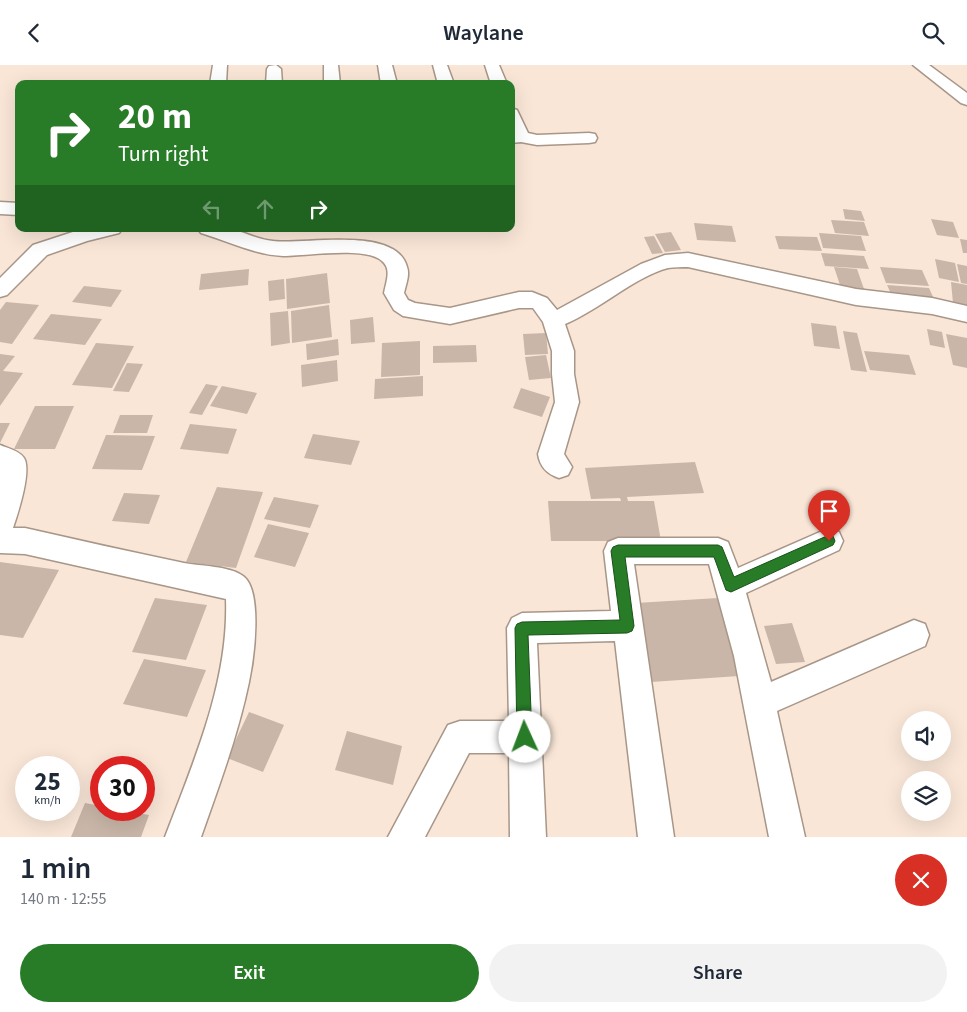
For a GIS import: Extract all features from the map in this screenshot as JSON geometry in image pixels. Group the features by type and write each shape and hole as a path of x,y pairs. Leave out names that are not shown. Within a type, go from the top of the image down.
{"street":[{"path":"218,80 220,65"},
{"path":"331,65 332,80"},
{"path":"385,65 388,80"},
{"path":"440,65 445,80"},
{"path":"492,65 498,80"},
{"path":"920,65 967,100"},
{"path":"516,138 537,140 589,138"},
{"path":"0,208 15,209"},
{"path":"0,290 40,251 84,235 98,232"},
{"path":"218,232 271,248 370,247 390,256 396,263 398,271 394,293 401,305 411,310 450,316 519,300 532,300 540,303 553,320 563,351 563,374 567,402 551,454 552,460 559,467"},
{"path":"553,320 576,312 632,278 663,262 688,261 856,297 932,306 967,314"},
{"path":"0,456 14,464 14,479 0,526"},
{"path":"0,540 25,541 186,577 232,585 238,591 241,616 234,681 208,769 183,837"},
{"path":"731,585 829,541"},
{"path":"656,837 618,551 718,551 731,585 759,703 787,837"},
{"path":"528,837 522,628 627,626"},
{"path":"759,703 914,635"},
{"path":"406,837 460,737 525,737"}],"building":[{"path":"843,209 861,211 865,221 845,219"},
{"path":"931,219 953,222 959,238 937,235"},
{"path":"831,220 864,222 869,236 835,233"},
{"path":"694,223 732,226 736,242 697,240"},
{"path":"671,232 681,250 665,252 655,234"},
{"path":"819,233 861,236 866,251 823,248"},
{"path":"654,236 663,253 652,254 644,237"},
{"path":"775,236 817,237 822,251 779,249"},
{"path":"960,239 967,240 967,253 963,253"},
{"path":"821,253 864,256 869,269 825,266"},
{"path":"935,259 955,263 959,282 939,278"},
{"path":"957,264 967,266 967,284 961,283"},
{"path":"834,267 857,269 864,289 841,288"},
{"path":"880,267 922,270 929,286 886,283"},
{"path":"249,269 248,285 199,290 201,274"},
{"path":"327,273 330,303 287,309 286,279"},
{"path":"284,279 285,299 269,301 268,281"},
{"path":"951,282 967,285 967,306 953,303"},
{"path":"887,285 929,288 934,299 892,296"},
{"path":"84,286 122,290 111,307 72,302"},
{"path":"6,302 39,305 12,344 0,342 0,310"},
{"path":"329,305 332,337 292,343 291,311"},
{"path":"288,311 290,343 271,346 270,313"},
{"path":"51,314 102,319 85,345 33,339"},
{"path":"373,317 375,342 351,344 350,320"},
{"path":"811,323 836,326 840,349 814,346"},
{"path":"927,329 942,332 945,348 930,345"},
{"path":"843,331 857,333 867,372 851,370"},
{"path":"546,333 548,354 525,355 523,334"},
{"path":"946,334 967,338 967,368 953,365"},
{"path":"338,339 339,355 307,360 306,344"},
{"path":"420,341 420,375 381,377 382,343"},
{"path":"96,343 134,346 112,388 72,385"},
{"path":"476,345 477,362 433,363 433,346"},
{"path":"864,351 909,355 916,375 870,370"},
{"path":"0,354 15,356 3,371 23,373 0,406"},
{"path":"546,355 551,378 529,380 525,357"},
{"path":"337,360 338,381 302,387 301,365"},
{"path":"127,363 143,364 129,392 113,391"},
{"path":"423,376 423,396 374,399 375,379"},
{"path":"206,384 218,386 202,415 189,413"},
{"path":"222,386 257,393 247,414 210,406"},
{"path":"521,388 550,397 542,417 513,408"},
{"path":"35,406 74,406 55,449 14,449"},
{"path":"120,415 153,415 147,433 113,433"},
{"path":"0,423 10,423 0,443"},
{"path":"190,424 237,429 228,454 180,449"},
{"path":"313,434 360,441 351,465 304,458"},
{"path":"106,435 155,436 142,470 92,469"},
{"path":"695,462 704,493 627,497 628,501 654,501 661,541 551,541 548,501 621,501 620,498 591,499 585,468"},
{"path":"217,487 263,492 236,568 186,562"},
{"path":"124,493 160,495 149,524 112,521"},
{"path":"274,497 319,505 310,528 264,519"},
{"path":"268,524 309,533 295,567 254,557"},
{"path":"0,562 59,570 23,638 0,635"},
{"path":"155,598 207,605 186,660 132,652"},
{"path":"718,598 739,676 651,682 636,603"},
{"path":"792,623 805,662 776,664 764,626"},
{"path":"144,659 206,670 187,717 123,704"},
{"path":"249,712 284,725 263,772 227,758"},
{"path":"347,731 402,746 393,785 335,770"},
{"path":"85,803 90,804 90,821 147,821 141,837 71,837 78,821 80,821 80,815"}],"route":[{"path":"525,737 522,628 627,626 618,551 718,551 731,585 829,541"}]}
